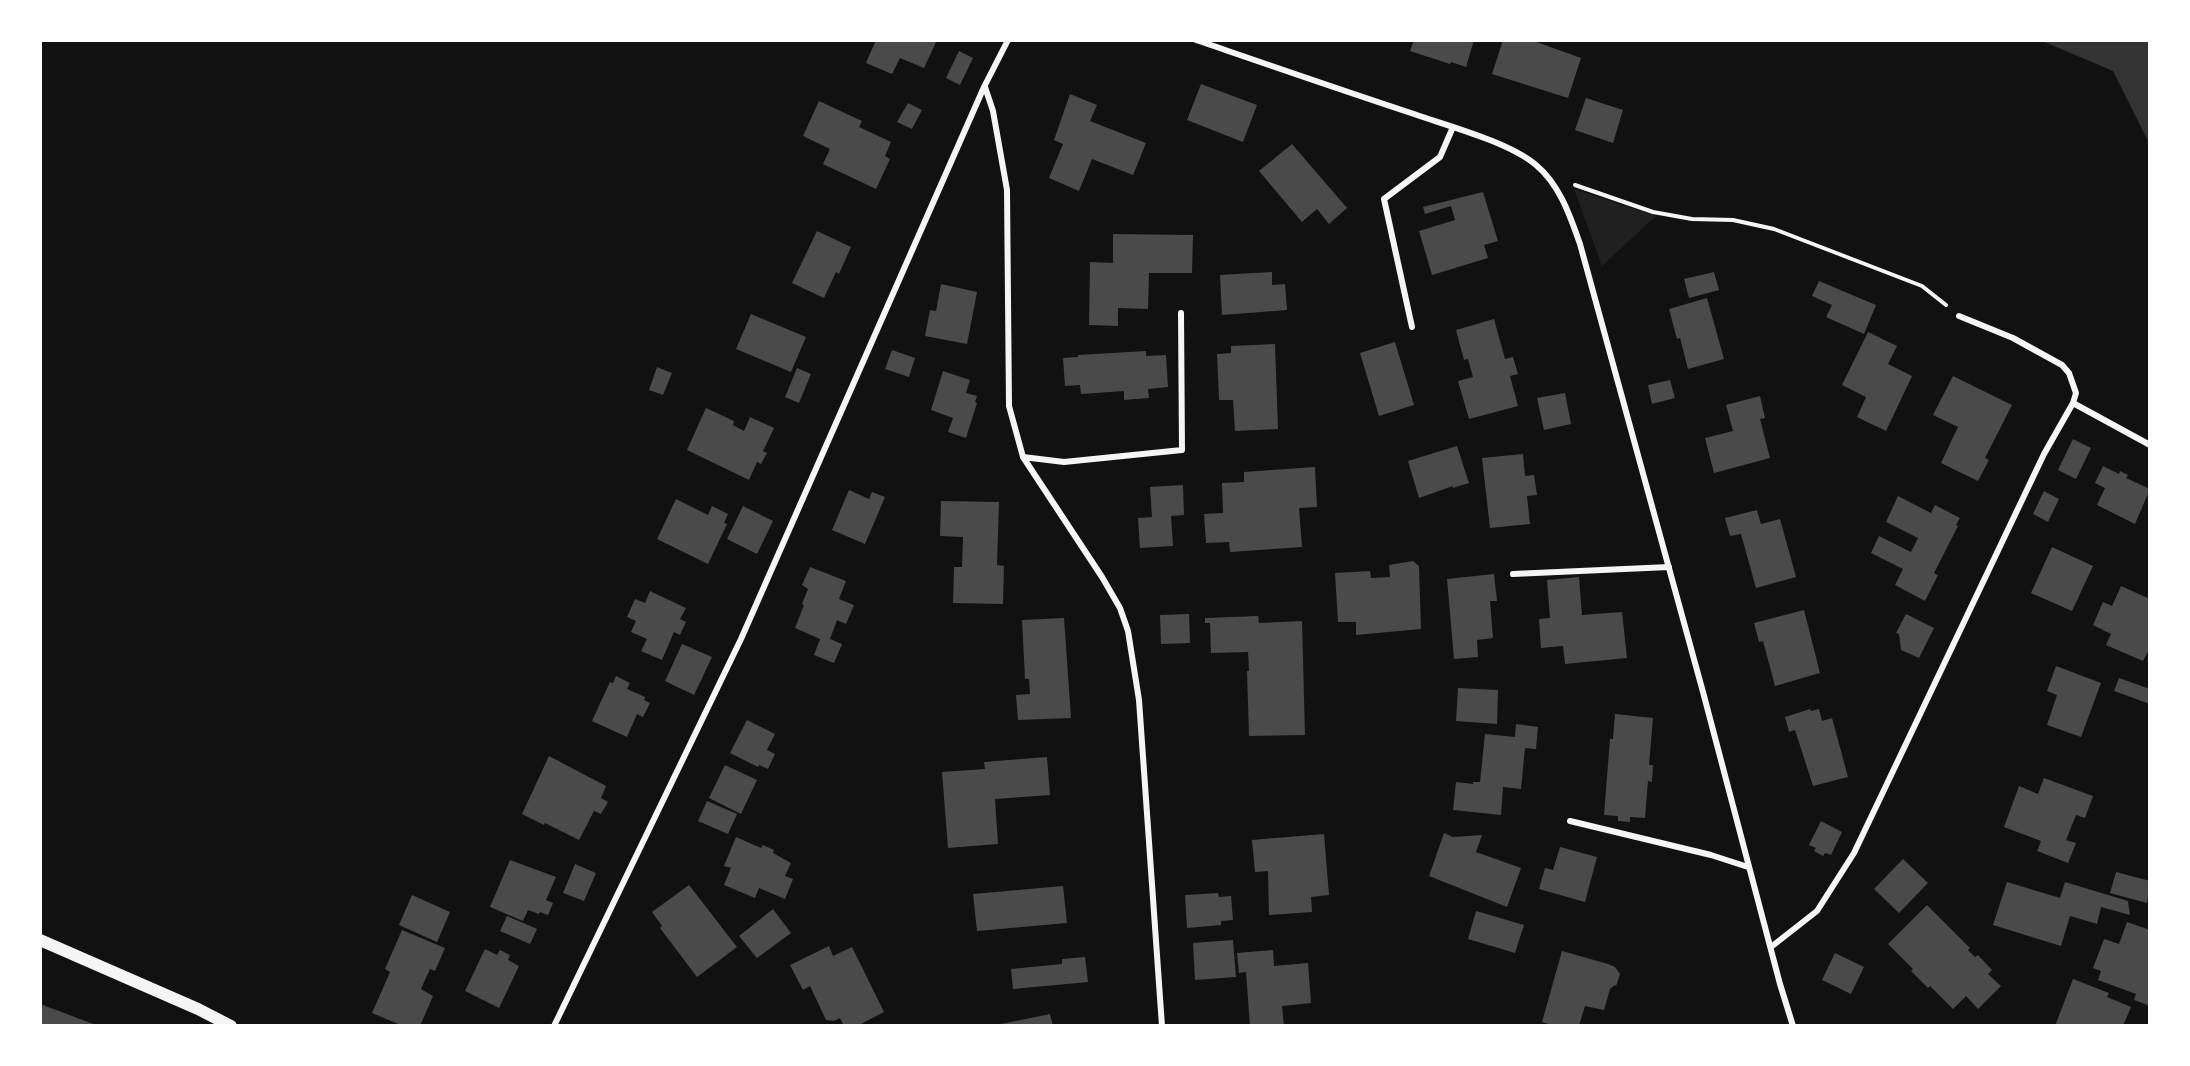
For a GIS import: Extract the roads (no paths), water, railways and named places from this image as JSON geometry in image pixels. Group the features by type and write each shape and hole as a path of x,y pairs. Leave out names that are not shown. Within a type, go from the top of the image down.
{"main road":[{"path":"40,940 198,1009 231,1026"}],"street":[{"path":"554,1026 741,639 984,87 1008,40"},
{"path":"1196,40 1453,127 1516,152 1536,165 1553,184 1568,212 1580,244 1793,1026"},
{"path":"984,87 993,111 1007,190 1009,406 1023,457 1116,600 1128,631 1139,700 1162,1026"},
{"path":"1412,327 1384,199 1440,157 1453,127"},
{"path":"1023,457 1064,462 1182,450 1181,313"},
{"path":"1771,947 1817,911 1854,853 2044,454 2073,403 2076,393 2062,365 2013,338 1959,316"},
{"path":"2073,403 2150,445"},
{"path":"1514,574 1669,567"},
{"path":"1570,821 1710,855 1748,867"}]}
